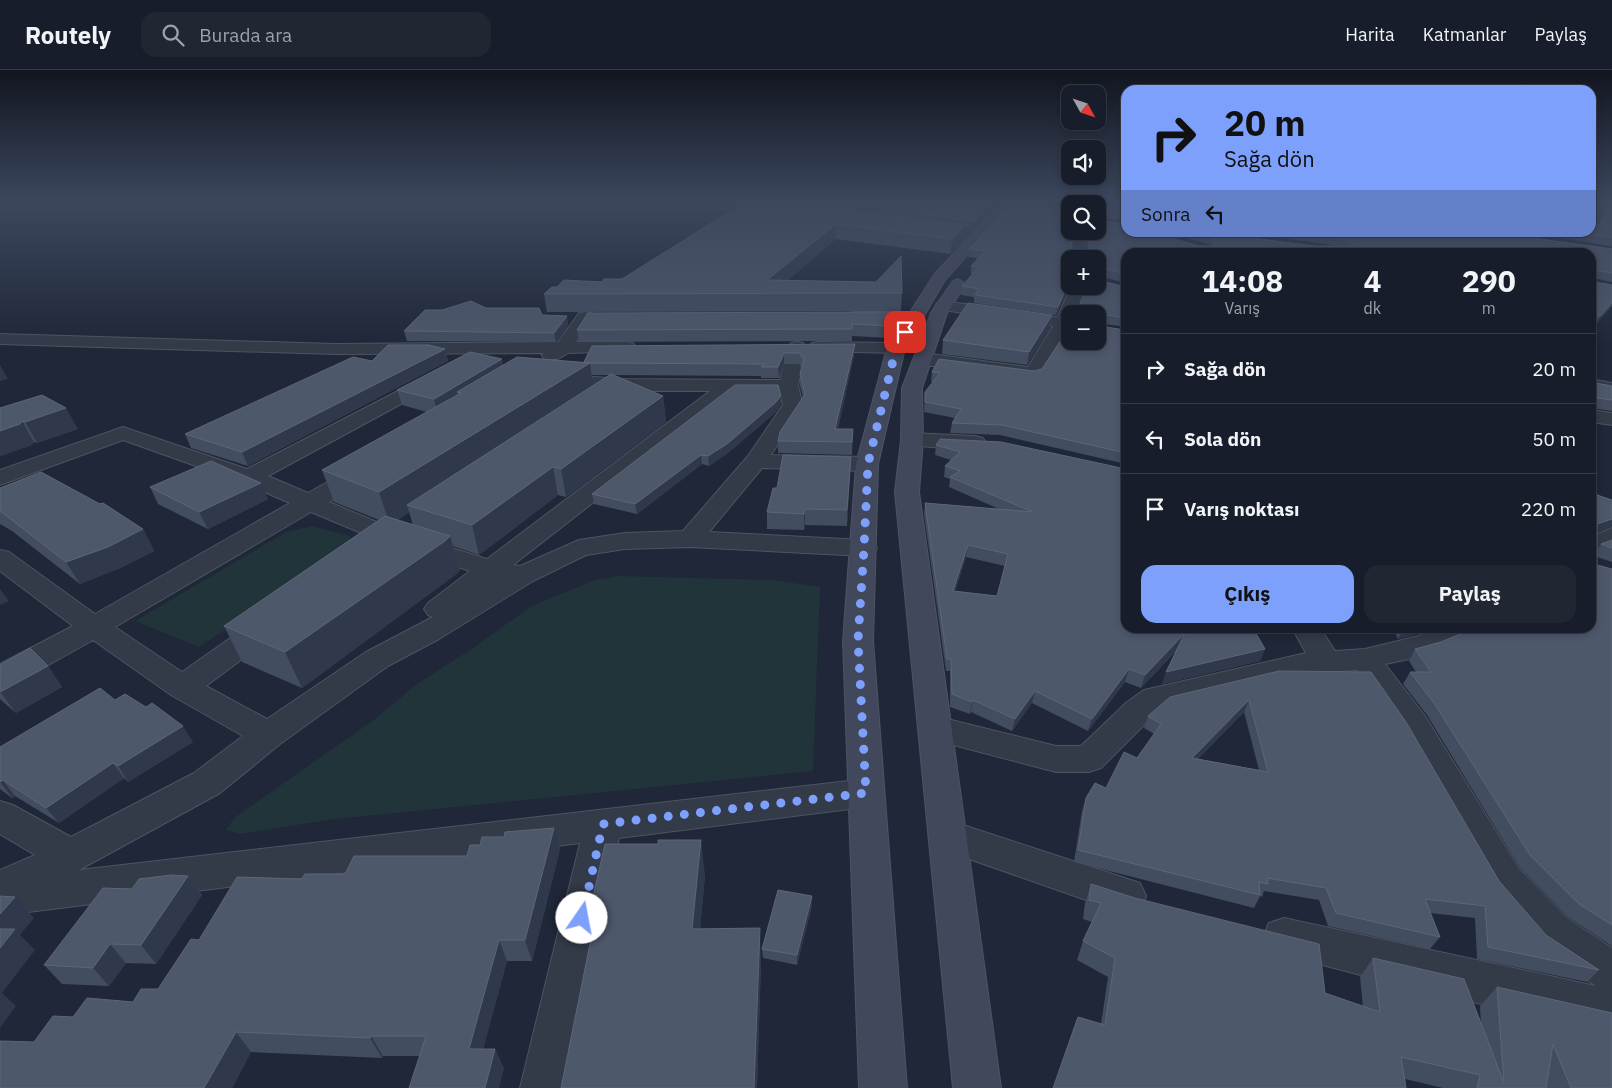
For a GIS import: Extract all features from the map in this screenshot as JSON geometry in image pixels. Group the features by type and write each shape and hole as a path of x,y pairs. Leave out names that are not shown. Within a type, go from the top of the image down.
{"main road":[{"path":"883,1088 858,640 868,464 896,348 913,317 939,278 966,250"},
{"path":"977,1088 907,492 912,440 912,388 939,313 982,250"}],"street":[{"path":"943,306 1061,323"},
{"path":"586,317 562,349 531,375 620,385 788,386"},
{"path":"834,317 913,317"},
{"path":"924,359 1033,373 1061,333"},
{"path":"0,339 376,350 644,347"},
{"path":"690,539 756,461 793,405 788,386 788,347 896,348"},
{"path":"249,476 489,349"},
{"path":"341,366 376,350"},
{"path":"588,406 620,385"},
{"path":"0,889 71,856 207,784 268,735 377,659 489,568 730,386"},
{"path":"1596,386 1612,389"},
{"path":"1596,417 1612,419"},
{"path":"0,478 123,433 249,476 310,504 392,537 489,568 522,575"},
{"path":"166,449 192,437"},
{"path":"912,440 992,444"},
{"path":"0,678 94,627 310,504 385,458"},
{"path":"756,461 868,464"},
{"path":"367,555 416,521"},
{"path":"1596,557 1612,536"},
{"path":"377,659 429,632 522,575 579,548 625,541 690,539 864,548"},
{"path":"0,558 94,627 182,687 268,735"},
{"path":"182,687 287,612"},
{"path":"1309,633 1326,662"},
{"path":"935,728 1056,759 1089,759 1139,710 1155,698 1302,664 1365,659 1428,644 1448,633"},
{"path":"1365,659 1413,725 1504,881 1552,932 1612,972"},
{"path":"0,898 866,793"},
{"path":"0,816 71,856"},
{"path":"544,1088 603,824"},
{"path":"948,836 1006,854 1074,881 1165,906"},
{"path":"1248,928 1395,964 1612,1012"}],"green space":[{"path":"312,526 350,536 354,544 199,647 135,621 286,532"},
{"path":"616,576 773,580 820,587 813,771 335,819 239,834 226,830 234,818 375,719 417,684 470,650 532,606 592,581"}],"building":[{"path":"669,250 805,250 767,280 876,282 901,256 902,293 544,294 552,287 557,287 564,280 602,282 604,279 622,279"},
{"path":"973,250 1072,250 1061,250 1061,295 1063,295 1058,307 975,295 979,289 962,286 979,267 971,266 985,251"},
{"path":"1090,250 1121,250 1121,273 1106,269 1106,250"},
{"path":"1596,250 1612,250 1612,273 1596,270"},
{"path":"1106,282 1121,286 1121,317 1106,315 1106,305 1079,305 1083,295 1106,295"},
{"path":"1596,282 1612,285 1612,303 1600,316 1596,315"},
{"path":"471,301 486,308 539,308 542,315 567,316 554,333 404,331 425,310 442,310"},
{"path":"968,303 1052,315 1029,352 943,340"},
{"path":"891,312 890,326 852,324 852,329 577,330 588,313"},
{"path":"1106,327 1121,329 1121,452 1002,425 952,423 961,409 925,402 925,392 940,373 932,372 939,359 1034,371 1042,369 1061,340 1061,350 1106,350"},
{"path":"855,344 835,429 853,429 852,442 778,441 780,432 805,394 800,374 804,359 799,353 784,353 778,367 761,367 765,364 584,362 592,346"},
{"path":"388,345 429,345 445,349 242,452 185,434 353,357 372,361"},
{"path":"470,352 502,359 434,399 397,390"},
{"path":"517,357 590,363 379,492 322,470 461,393 457,392"},
{"path":"611,374 663,396 561,469 553,467 472,525 407,505"},
{"path":"1596,383 1612,386 1612,400 1597,398 1596,400"},
{"path":"735,385 778,385 781,396 727,444 708,456 701,455 635,504 592,494"},
{"path":"42,395 66,408 25,422 22,421 20,424 0,431 0,408"},
{"path":"940,439 1001,442 1121,468 1121,633 1185,633 1145,675 1129,669 1092,719 1035,691 1015,719 973,700 972,702 952,694 951,659 947,659 925,503 1033,512 950,477 960,471 945,466 960,452 936,445","holes":["968,545 1008,554 997,596 953,591"]},
{"path":"783,455 851,457 847,510 805,509 804,514 767,512 773,488 777,488"},
{"path":"211,461 261,483 199,512 150,487"},
{"path":"41,472 100,504 103,503 143,529 108,547 66,562 0,511 0,488"},
{"path":"1596,490 1597,495 1612,500 1612,519 1597,524 1597,565 1612,569 1612,925 1579,904 1530,855 1434,703 1410,672 1431,672 1415,649 1441,642 1463,633 1596,633"},
{"path":"385,516 450,536 285,652 224,626"},
{"path":"1612,540 1612,548 1601,544"},
{"path":"1185,633 1256,633 1265,649 1166,672"},
{"path":"30,648 48,666 0,692 0,665"},
{"path":"1279,671 1371,672 1406,722 1499,881 1546,935 1599,970 1488,947 1485,906 1425,899 1440,937 1336,913 1326,888 1267,878 1268,884 1259,882 1260,895 1078,850 1086,798 1095,783 1106,788 1124,752 1137,758 1161,724 1148,716 1170,697","holes":["1249,700 1268,772 1192,758"]},
{"path":"100,688 115,700 125,694 146,707 152,703 183,726 118,766 113,763 46,808 3,780 0,782 0,747"},
{"path":"554,828 525,940 499,940 469,1049 495,1049 485,1088 409,1088 426,1036 371,1036 370,1038 236,1032 204,1088 0,1088 0,1041 34,1042 53,1016 73,1017 87,998 133,1002 141,989 158,989 191,939 199,940 237,877 302,879 305,874 345,874 354,856 467,856 470,845 480,845 482,837 504,837 505,832"},
{"path":"658,840 701,840 692,929 760,928 754,1088 561,1088 595,919 588,919 605,844 658,844"},
{"path":"171,875 188,876 141,945 110,944 93,968 44,965 103,888 132,889 139,879"},
{"path":"1091,884 1135,898 1319,944 1325,993 1380,1012 1373,958 1464,979 1504,1083 1497,987 1612,1013 1612,1088 1571,1088 1553,1044 1546,1088 1477,1088 1480,1075 1401,1057 1406,1088 1053,1088 1078,1017 1105,1025 1115,958 1083,941 1101,903 1089,900"},
{"path":"778,890 812,896 797,955 762,949"},
{"path":"0,896 15,897 0,914"},
{"path":"0,929 15,929 0,948"}],"route":[{"path":"582,918 603,824 866,793 858,640 868,464 896,348 905,332"}]}
